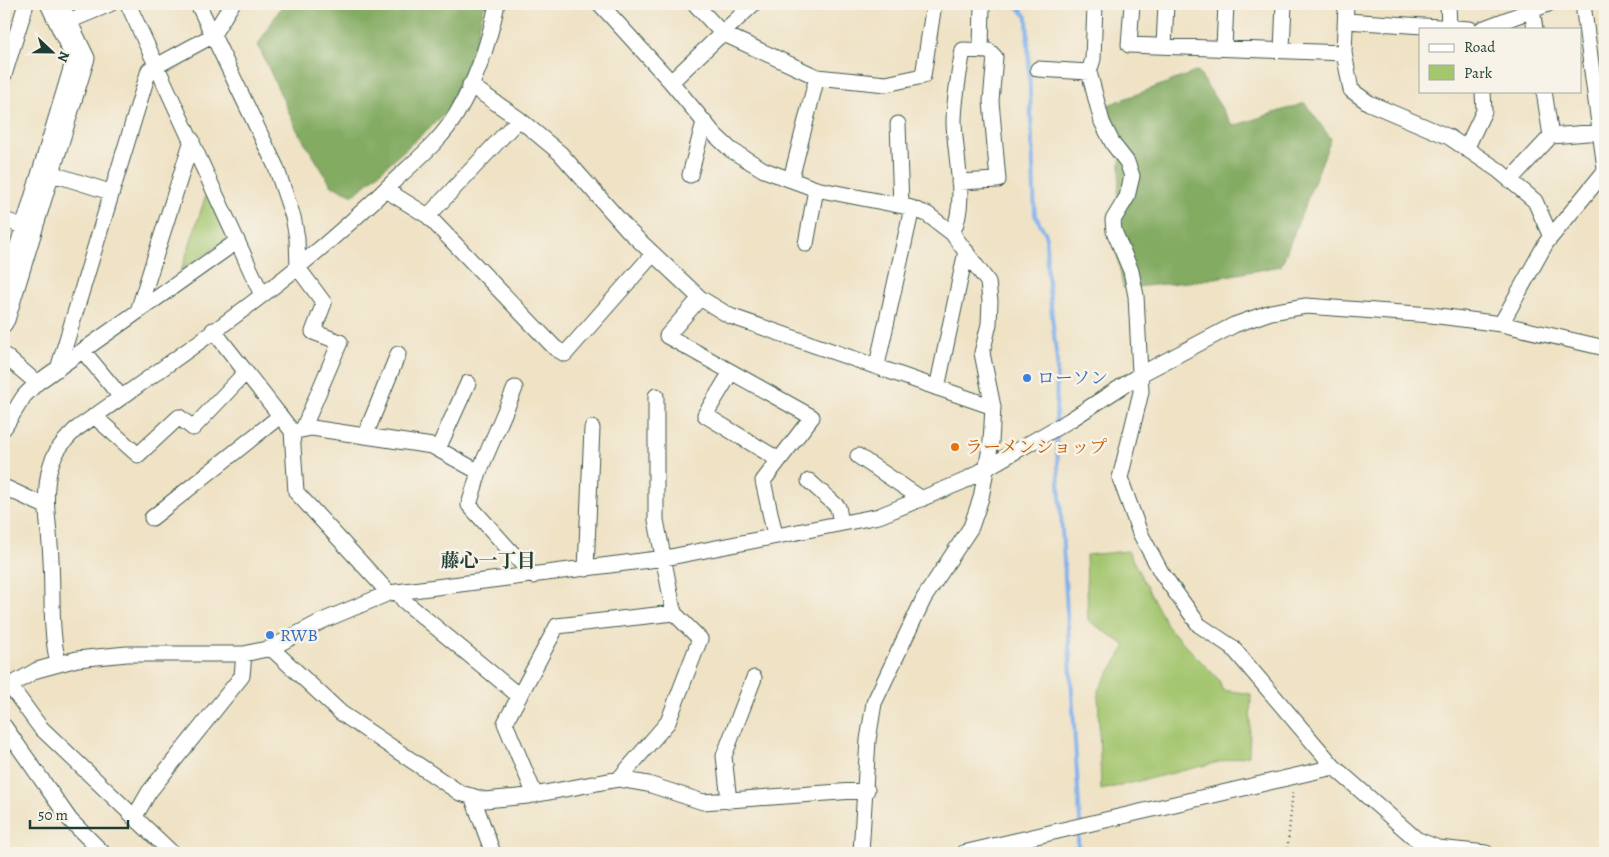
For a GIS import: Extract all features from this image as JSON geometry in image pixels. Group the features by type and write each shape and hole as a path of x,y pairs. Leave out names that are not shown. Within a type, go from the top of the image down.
{"street":[{"path":"5,68 26,4"},
{"path":"4,291 74,60 48,4"},
{"path":"4,325 8,320 87,58 61,4"},
{"path":"69,22 110,4"},
{"path":"128,4 262,295"},
{"path":"198,4 276,167 293,216 297,238 298,268 324,303 313,332 340,342 298,430 296,492 393,593 519,696"},
{"path":"58,369 110,192 149,70 212,36 232,4"},
{"path":"58,663 52,635 51,560 45,506 50,467 55,453 75,430 298,268 334,239 386,190 442,133 457,114 491,33 497,4"},
{"path":"600,4 731,150 764,170 816,189 906,207 927,214 952,233 988,282 989,324 982,353 994,406 981,498 971,527 924,598 874,703 868,740 867,790 861,853"},
{"path":"695,4 722,33 817,77 886,84 923,76 934,4"},
{"path":"671,82 753,4"},
{"path":"981,51 982,4"},
{"path":"1094,4 1093,59 1089,72 1102,122 1113,144 1127,162 1132,176 1127,197 1113,220 1114,232 1131,271 1136,296 1141,392 1120,478 1140,533 1161,572 1199,625 1232,647 1334,767 1416,839 1438,848 1486,853"},
{"path":"1132,4 1129,45 1224,47 1344,53"},
{"path":"1164,46 1166,4"},
{"path":"1224,47 1226,4"},
{"path":"1282,50 1284,4"},
{"path":"1346,4 1344,53 1352,90 1368,103 1449,137 1510,180 1535,201 1551,237"},
{"path":"1448,4 1449,27"},
{"path":"1485,28 1548,4"},
{"path":"1501,324 1551,237 1605,170 1583,4"},
{"path":"1532,10 1535,28"},
{"path":"1346,20 1460,28"},
{"path":"952,233 958,221 959,182 954,122 963,50 989,51 995,57 991,101 998,180 959,182"},
{"path":"1038,69 1089,72"},
{"path":"790,179 817,77"},
{"path":"470,85 519,119 560,153 628,231 700,298 730,316 994,406"},
{"path":"1466,149 1484,111 1483,92"},
{"path":"1544,92 1550,136"},
{"path":"428,216 519,119"},
{"path":"690,174 704,122"},
{"path":"877,366 906,207 898,124"},
{"path":"1510,180 1550,136 1600,132"},
{"path":"138,311 192,140"},
{"path":"53,174 110,192"},
{"path":"806,244 816,189"},
{"path":"386,190 428,216 555,348 565,354 653,254"},
{"path":"4,220 23,226"},
{"path":"4,428 24,396 37,383 236,242"},
{"path":"937,388 966,251"},
{"path":"700,298 667,336 812,417 763,481 775,535"},
{"path":"172,853 40,727 7,687 37,670 77,659 127,654 244,654 271,648 322,622 393,593 665,558 879,516 962,482 1070,420 1141,374 1234,325 1271,312 1306,306 1430,315 1501,324 1605,348"},
{"path":"213,330 280,416 298,430 312,428 432,446 479,472"},
{"path":"83,351 121,397"},
{"path":"365,436 398,354"},
{"path":"4,355 37,383"},
{"path":"94,416 138,455 179,417 194,428 246,372"},
{"path":"731,372 705,415 778,460"},
{"path":"438,449 468,383"},
{"path":"515,388 479,472 469,506 533,576"},
{"path":"619,779 668,722 700,639 674,613 665,558 656,520 656,396"},
{"path":"152,518 280,416"},
{"path":"586,569 592,428"},
{"path":"858,456 922,499"},
{"path":"809,481 838,507 841,523"},
{"path":"4,487 45,506"},
{"path":"535,795 505,723 557,626 674,613"},
{"path":"271,648 341,713 460,793 485,800 535,795 619,779 648,784 703,802 867,790"},
{"path":"134,818 149,792 242,676 244,654"},
{"path":"729,801 724,756 754,678"},
{"path":"4,726 70,820 103,853"},
{"path":"962,853 1334,767"},
{"path":"472,796 493,853"}],"path":[{"path":"1287,853 1294,775"}],"green space":[{"path":"283,4 485,4 473,50 446,113 354,195 332,186 297,130 258,45"},
{"path":"1198,71 1233,126 1305,103 1331,139 1281,266 1199,281 1123,288 1115,241 1121,147 1108,105"},
{"path":"207,192 229,238 181,271"},
{"path":"1128,551 1168,627 1219,680 1222,690 1251,694 1249,755 1101,790 1098,690 1126,646 1088,620 1086,555"}],"waterway":[{"path":"1015,4 1027,17 1035,215 1046,234 1047,270 1057,362 1056,423"},
{"path":"1056,433 1080,822"},
{"path":"1077,853 1079,829"}],"place":[{"name":"ローソン","path":"1027,378"},
{"name":"ラーメンショップ","path":"955,447"},
{"name":"RWB","path":"270,635"}],"district":[{"name":"藤心一丁目","path":"488,561"}]}
